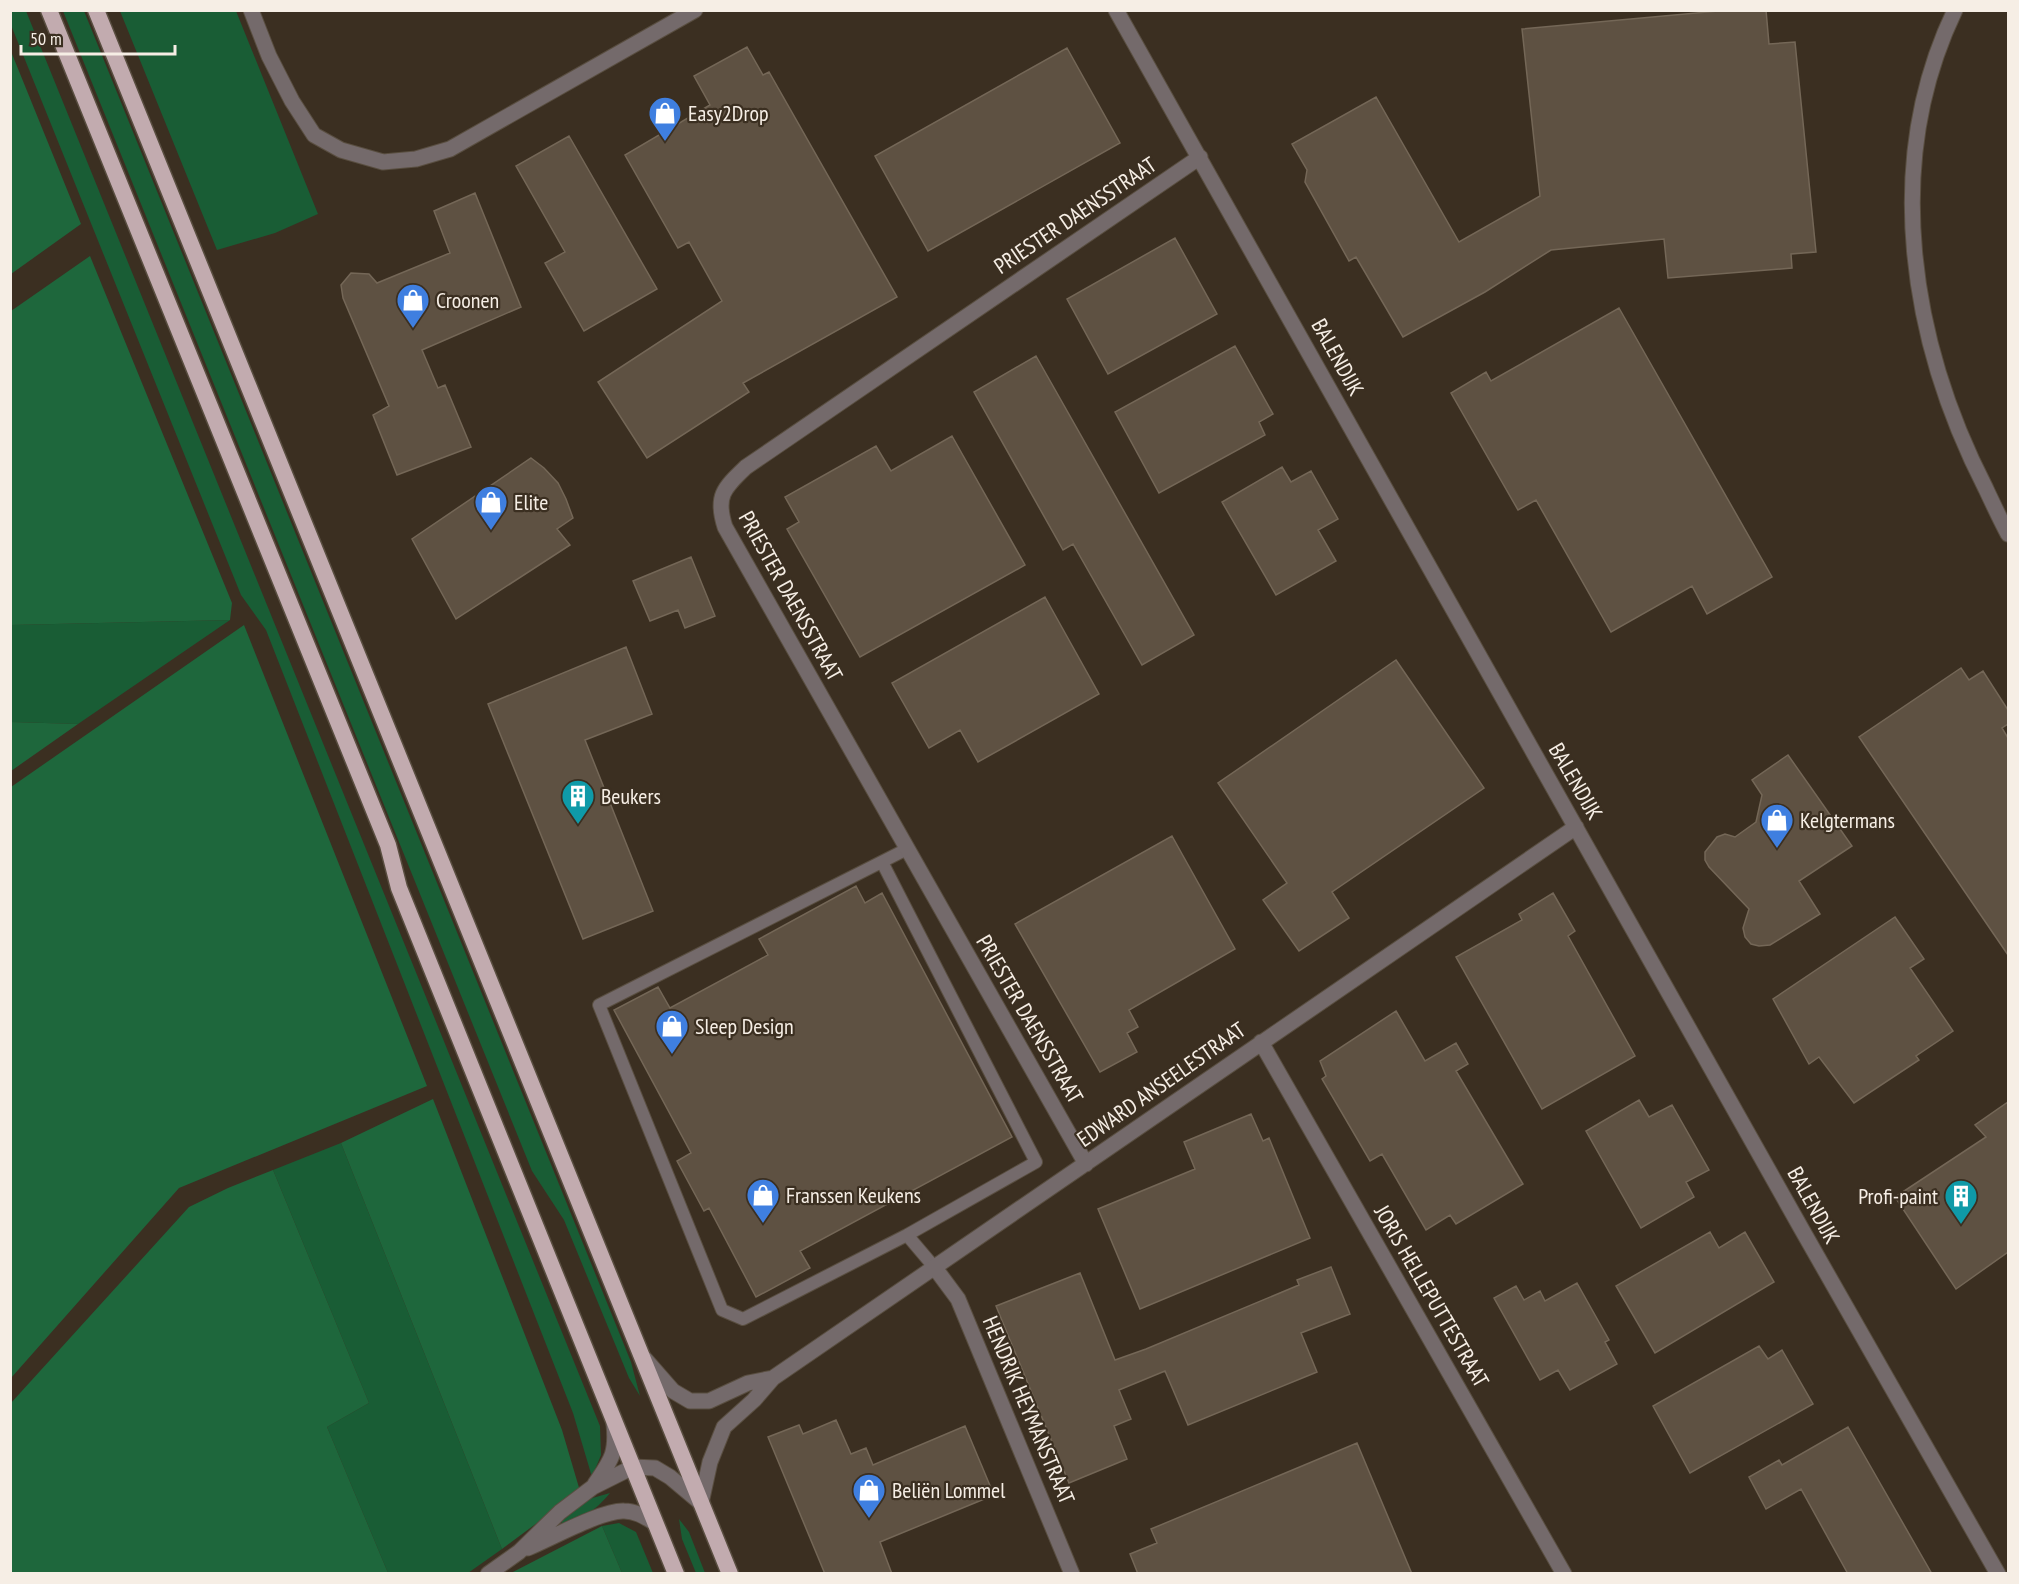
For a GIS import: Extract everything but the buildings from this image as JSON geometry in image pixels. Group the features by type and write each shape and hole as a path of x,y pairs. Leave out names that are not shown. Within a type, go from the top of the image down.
{"highway":[{"path":"49,10 388,845 399,888 676,1574"},
{"path":"96,10 730,1574"}],"street":[{"path":"251,10 269,56 292,101 314,135 341,150 383,162 416,159 450,149 695,10"},
{"name":"BALENDIJK","path":"1116,10 1998,1574"},
{"path":"1955,10 1928,85 1914,160 1912,200 1917,278 1932,354 1956,427 2008,534"},
{"name":"PRIESTER DAENSSTRAAT","path":"1086,1164 725,527 720,510 720,498 729,483 746,467 1200,157"},
{"name":"EDWARD ANSEELESTRAAT","path":"701,1503 710,1462 724,1427 754,1400 773,1378 1576,827"},
{"name":"JORIS HELLEPUTTESTRAAT","path":"1261,1042 1564,1574"},
{"name":"HENDRIK HEYMANSTRAAT","path":"935,1268 958,1299 1072,1574"},
{"name":"EDWARD ANSEELESTRAAT","path":"639,1352 673,1391 690,1401 709,1401 748,1383 773,1378"},
{"path":"593,1487 612,1459 615,1441 613,1418"},
{"path":"488,1574 519,1552 560,1512 593,1487 633,1467 655,1468 701,1503"},
{"path":"519,1552 602,1515 624,1511 642,1514 655,1522"}],"lane":[{"path":"882,862 1036,1162 907,1235 743,1319 722,1310 599,1005 882,862 908,849"},
{"path":"907,1235 935,1268"}],"green space":[{"path":"11,11 26,11 600,1426 601,1455 592,1477 573,1413 266,630 241,595 11,25"},
{"path":"63,11 84,11 631,1362 640,1396 629,1378 564,1220 532,1171"},
{"path":"120,11 236,11 318,214 275,233 217,250"},
{"path":"10,49 81,224 11,274 10,274"},
{"path":"90,256 232,603 230,620 11,625 11,311"},
{"path":"230,620 78,724 11,722 11,625"},
{"path":"244,625 427,1086 179,1188 11,1378 11,787"},
{"path":"11,722 78,724 11,771"},
{"path":"433,1099 562,1430 580,1491 502,1549 341,1143"},
{"path":"341,1143 502,1549 468,1573 388,1573 327,1427 369,1403 273,1170"},
{"path":"273,1170 369,1403 327,1427 388,1573 11,1573 11,1403 189,1207"},
{"path":"610,1493 588,1513 561,1525 562,1521 589,1499"},
{"path":"679,1519 689,1532 705,1573 696,1573 682,1539"},
{"path":"619,1523 636,1532 653,1573 622,1573 602,1526"},
{"path":"602,1526 622,1573 511,1573"}],"place":[{"name":"Easy2Drop","path":"665,142"},
{"name":"Croonen","path":"413,329"},
{"name":"Elite","path":"491,531"},
{"name":"Beukers","path":"578,825"},
{"name":"Kelgtermans","path":"1777,849"},
{"name":"Sleep Design","path":"672,1055"},
{"name":"Franssen Keukens","path":"763,1224"},
{"name":"Profi-paint","path":"1961,1225"},
{"name":"Beliën Lommel","path":"869,1519"}]}
